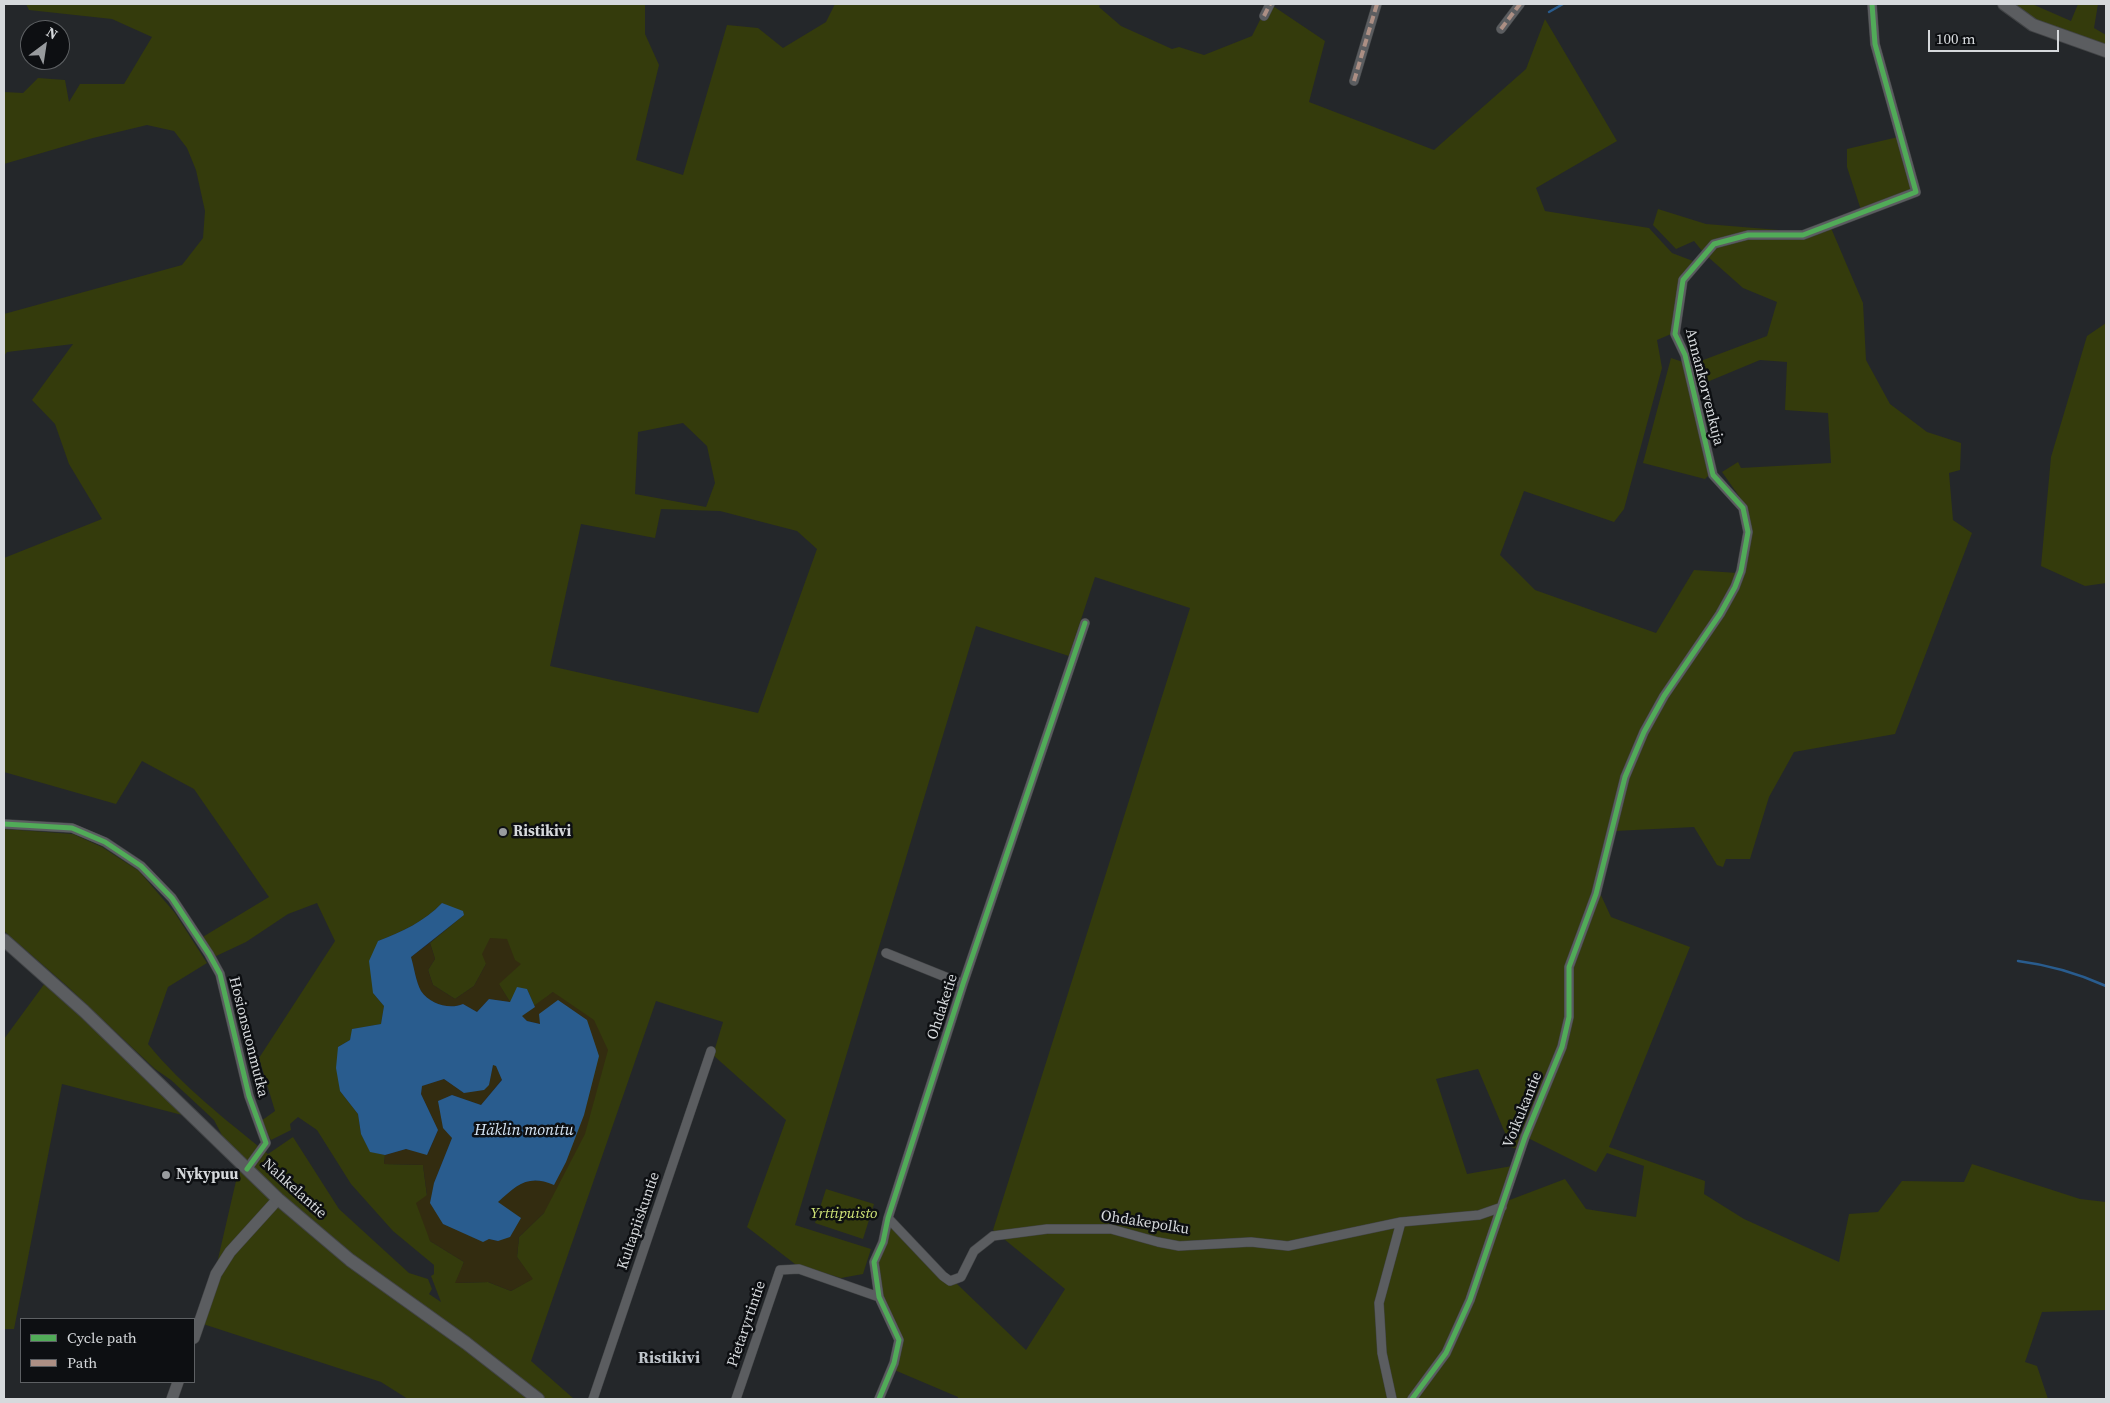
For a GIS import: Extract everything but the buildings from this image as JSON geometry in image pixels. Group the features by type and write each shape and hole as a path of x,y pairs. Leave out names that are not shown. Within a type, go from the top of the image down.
{"main road":[{"path":"2004,4 2033,25 2106,51"},
{"name":"Nahkelantie","path":"4,940 84,1011 278,1198 350,1260 466,1343 538,1399"}],"street":[{"path":"1264,16 1270,4"},
{"path":"1354,81 1377,4"},
{"path":"1501,29 1520,4"},
{"name":"Annankorvenkuja","path":"1616,817 1625,777 1644,732 1664,696 1720,614 1735,587 1741,571 1748,532 1743,508 1713,475 1685,355 1675,334 1683,280 1714,244 1748,235 1803,235 1916,192 1875,44 1872,4"},
{"name":"Ohdaketie","path":"879,1399 894,1363 899,1340 879,1297 874,1262 883,1242 888,1218 964,984 1085,623"},
{"name":"Voikukantie","path":"1412,1399 1446,1353 1470,1300 1525,1137 1562,1048 1569,1017 1568,967 1596,894 1616,817"},
{"name":"Hosionsuonmutka","path":"4,824 39,824 72,828 105,842 141,866 172,898 220,974 249,1096 266,1143 247,1168"},
{"path":"886,953 964,984"},
{"name":"Kultapiiskuntie","path":"593,1399 711,1051"},
{"path":"195,1335 216,1274 230,1252 278,1198"},
{"name":"Ohdakepolku","path":"888,1218 950,1281 961,1277 974,1251 993,1236 1047,1229 1111,1229 1178,1246 1252,1242 1288,1246 1401,1222 1479,1215 1502,1207"},
{"path":"1392,1399 1382,1353 1379,1303 1401,1222"},
{"name":"Pietaryrtintie","path":"736,1399 780,1270 799,1269 879,1297"},
{"path":"172,1399 178,1383"}],"green space":[{"path":"26,4 645,4 645,34 659,65 636,160 683,175 727,25 758,28 783,48 826,22 835,4 1100,4 1099,7 1121,26 1172,49 1179,47 1204,55 1252,36 1268,4 1270,4 1325,41 1309,102 1434,150 1526,69 1545,19 1617,141 1536,188 1545,211 1649,228 1672,253 1693,261 1680,279 1671,334 1657,340 1662,368 1624,509 1614,522 1524,491 1500,555 1535,590 1656,633 1694,570 1737,573 1717,613 1641,730 1595,891 1565,966 1566,1017 1559,1045 1517,1149 1511,1147 1478,1069 1436,1079 1467,1174 1512,1166 1467,1299 1443,1352 1408,1399 958,1399 958,1397 892,1369 899,1340 879,1297 874,1262 888,1218 1026,1350 1065,1289 993,1230 1190,608 1095,577 1069,656 976,626 795,1225 871,1249 863,1274 841,1278 795,1264 747,1227 786,1120 713,1055 723,1022 656,1001 531,1361 574,1399 408,1399 381,1382 203,1324 239,1168 214,1120 171,1080 155,1069 67,986 4,931 4,829 73,834 102,847 139,871 175,913 207,963 168,987 148,1044 161,1060 190,1088 268,1154 293,1137 339,1209 409,1273 428,1279 432,1289 429,1294 441,1302 431,1276 434,1274 434,1265 393,1231 351,1184 317,1130 298,1117 290,1124 291,1130 271,1140 261,1121 275,1111 259,1058 335,941 317,903 288,914 246,942 214,957 201,938 269,897 194,789 142,761 116,804 4,772 4,558 102,519 69,464 55,424 32,400 73,344 7,352 4,356 4,314 182,265 203,238 205,211 196,170 187,148 174,131 147,125 93,138 4,164 4,92 23,93 38,78 65,80 69,102 80,84 124,84 152,37 112,19 29,10","holes":["683,423 707,446 715,483 706,507 635,494 638,432","661,509 720,511 797,531 817,549 758,713 550,666 581,524 655,538","442,903 464,915 430,943 435,959 428,970 433,985 455,999 474,986 486,964 510,1002 527,989 535,1007 553,992 544,1213 519,1237 517,1257 532,1279 511,1291 488,1282 456,1283 464,1262 430,1241 423,1165 384,1164 385,1155 370,1151 361,1134 358,1114 340,1091 338,1047 350,1040 353,1029 381,1024 384,1006 373,993 378,941 413,925"]},
{"path":"2017,4 2032,4 2071,21 2078,4 2098,4 2094,28 2106,35 2106,49 2047,26 2015,8"},
{"path":"1898,137 1911,191 1861,210 1847,167 1847,149"},
{"path":"1658,209 1706,224 1779,230 1748,233 1703,252 1694,241 1676,249 1653,225"},
{"path":"1831,228 1863,303 1866,360 1890,404 1927,432 1961,443 1960,470 1949,473 1953,520 1972,533 1895,734 1794,752 1769,797 1750,859 1726,859 1723,867 1717,865 1694,827 1615,831 1628,778 1647,733 1744,571 1746,506 1722,472 1738,462 1741,468 1831,463 1828,413 1785,410 1787,362 1760,360 1695,387 1690,365 1767,336 1777,302 1743,288 1707,256 1716,246 1749,239"},
{"path":"2106,323 2106,583 2085,586 2041,566 2051,457 2087,336"},
{"path":"1671,358 1683,362 1710,474 1705,479 1643,463"},
{"path":"1600,893 1611,917 1690,947 1609,1147 1705,1181 1704,1194 1744,1219 1839,1262 1849,1214 1878,1212 1902,1181 1964,1182 1972,1164 2080,1199 2106,1202 2106,1310 2042,1312 2025,1362 2037,1366 2048,1399 1416,1399 1449,1355 1507,1201 1565,1179 1586,1209 1636,1217 1644,1166 1607,1153 1596,1172 1528,1138 1565,1047 1571,968"},
{"path":"45,983 186,1116 62,1084 14,1329 4,1329 4,1039"},
{"name":"Yrttipuisto","path":"826,1189 874,1204 863,1239 815,1223"}],"sand":[{"path":"490,938 507,939 515,960 521,964 499,984 510,1002 489,999 477,1012 463,1004 458,1006 440,1005 425,996 416,979 411,957 430,943 435,959 428,970 433,985 455,999 474,986 486,964 482,954"},
{"path":"553,992 594,1020 608,1050 585,1134 544,1213 519,1237 517,1257 533,1279 511,1291 488,1282 455,1283 464,1262 430,1241 416,1203 427,1195 423,1165 384,1164 385,1155 406,1149 428,1154 438,1130 421,1094 422,1086 444,1079 464,1093 489,1085 493,1065 496,1065 502,1079 481,1105 452,1095 439,1101 441,1114 452,1138 434,1183 443,1224 483,1241 489,1239 498,1241 497,1202 517,1186 529,1181 536,1180 554,1184 581,1122 599,1056 541,1024 527,1021 521,1015"}],"water":[{"name":"Häklin monttu","path":"442,903 463,911 464,915 411,957 418,983 425,996 440,1005 458,1006 463,1004 477,1012 489,999 510,1002 517,987 527,989 535,1007 522,1016 527,1021 540,1024 539,1014 558,1000 587,1020 599,1056 584,1115 566,1162 554,1185 537,1181 523,1183 498,1202 521,1218 510,1237 498,1241 489,1239 483,1242 443,1224 430,1203 434,1183 452,1138 443,1128 438,1101 452,1095 481,1105 502,1080 496,1066 493,1065 489,1085 484,1090 464,1093 444,1079 422,1086 421,1094 438,1130 427,1155 406,1149 385,1155 370,1152 361,1134 358,1114 340,1091 336,1068 338,1047 350,1040 352,1029 381,1024 384,1006 373,993 369,961 378,941 413,925"}],"waterway":[{"path":"1549,12 1563,4"},
{"path":"2018,961 2063,970 2106,986"}],"marked path":[{"path":"1264,16 1270,4"},
{"path":"1354,81 1377,4"},
{"path":"1501,29 1520,4"}],"cycle path":[{"path":"1412,1399 1446,1353 1470,1300 1525,1137 1562,1047 1569,1017 1569,967 1596,894 1625,777 1644,732 1664,696 1720,614 1735,587 1741,571 1748,532 1743,508 1713,475 1685,355 1675,334 1683,280 1714,244 1748,235 1803,235 1916,192 1875,44 1872,4"},
{"path":"879,1399 894,1363 899,1340 879,1297 874,1262 883,1242 888,1218 963,984 1085,623"},
{"path":"4,824 72,828 105,842 141,866 172,898 220,974 249,1096 266,1143 247,1169"}],"place":[{"name":"Ristikivi","path":"503,832"},
{"name":"Nykypuu","path":"166,1175"}],"district":[{"name":"Ristikivi","path":"669,1359"}]}
